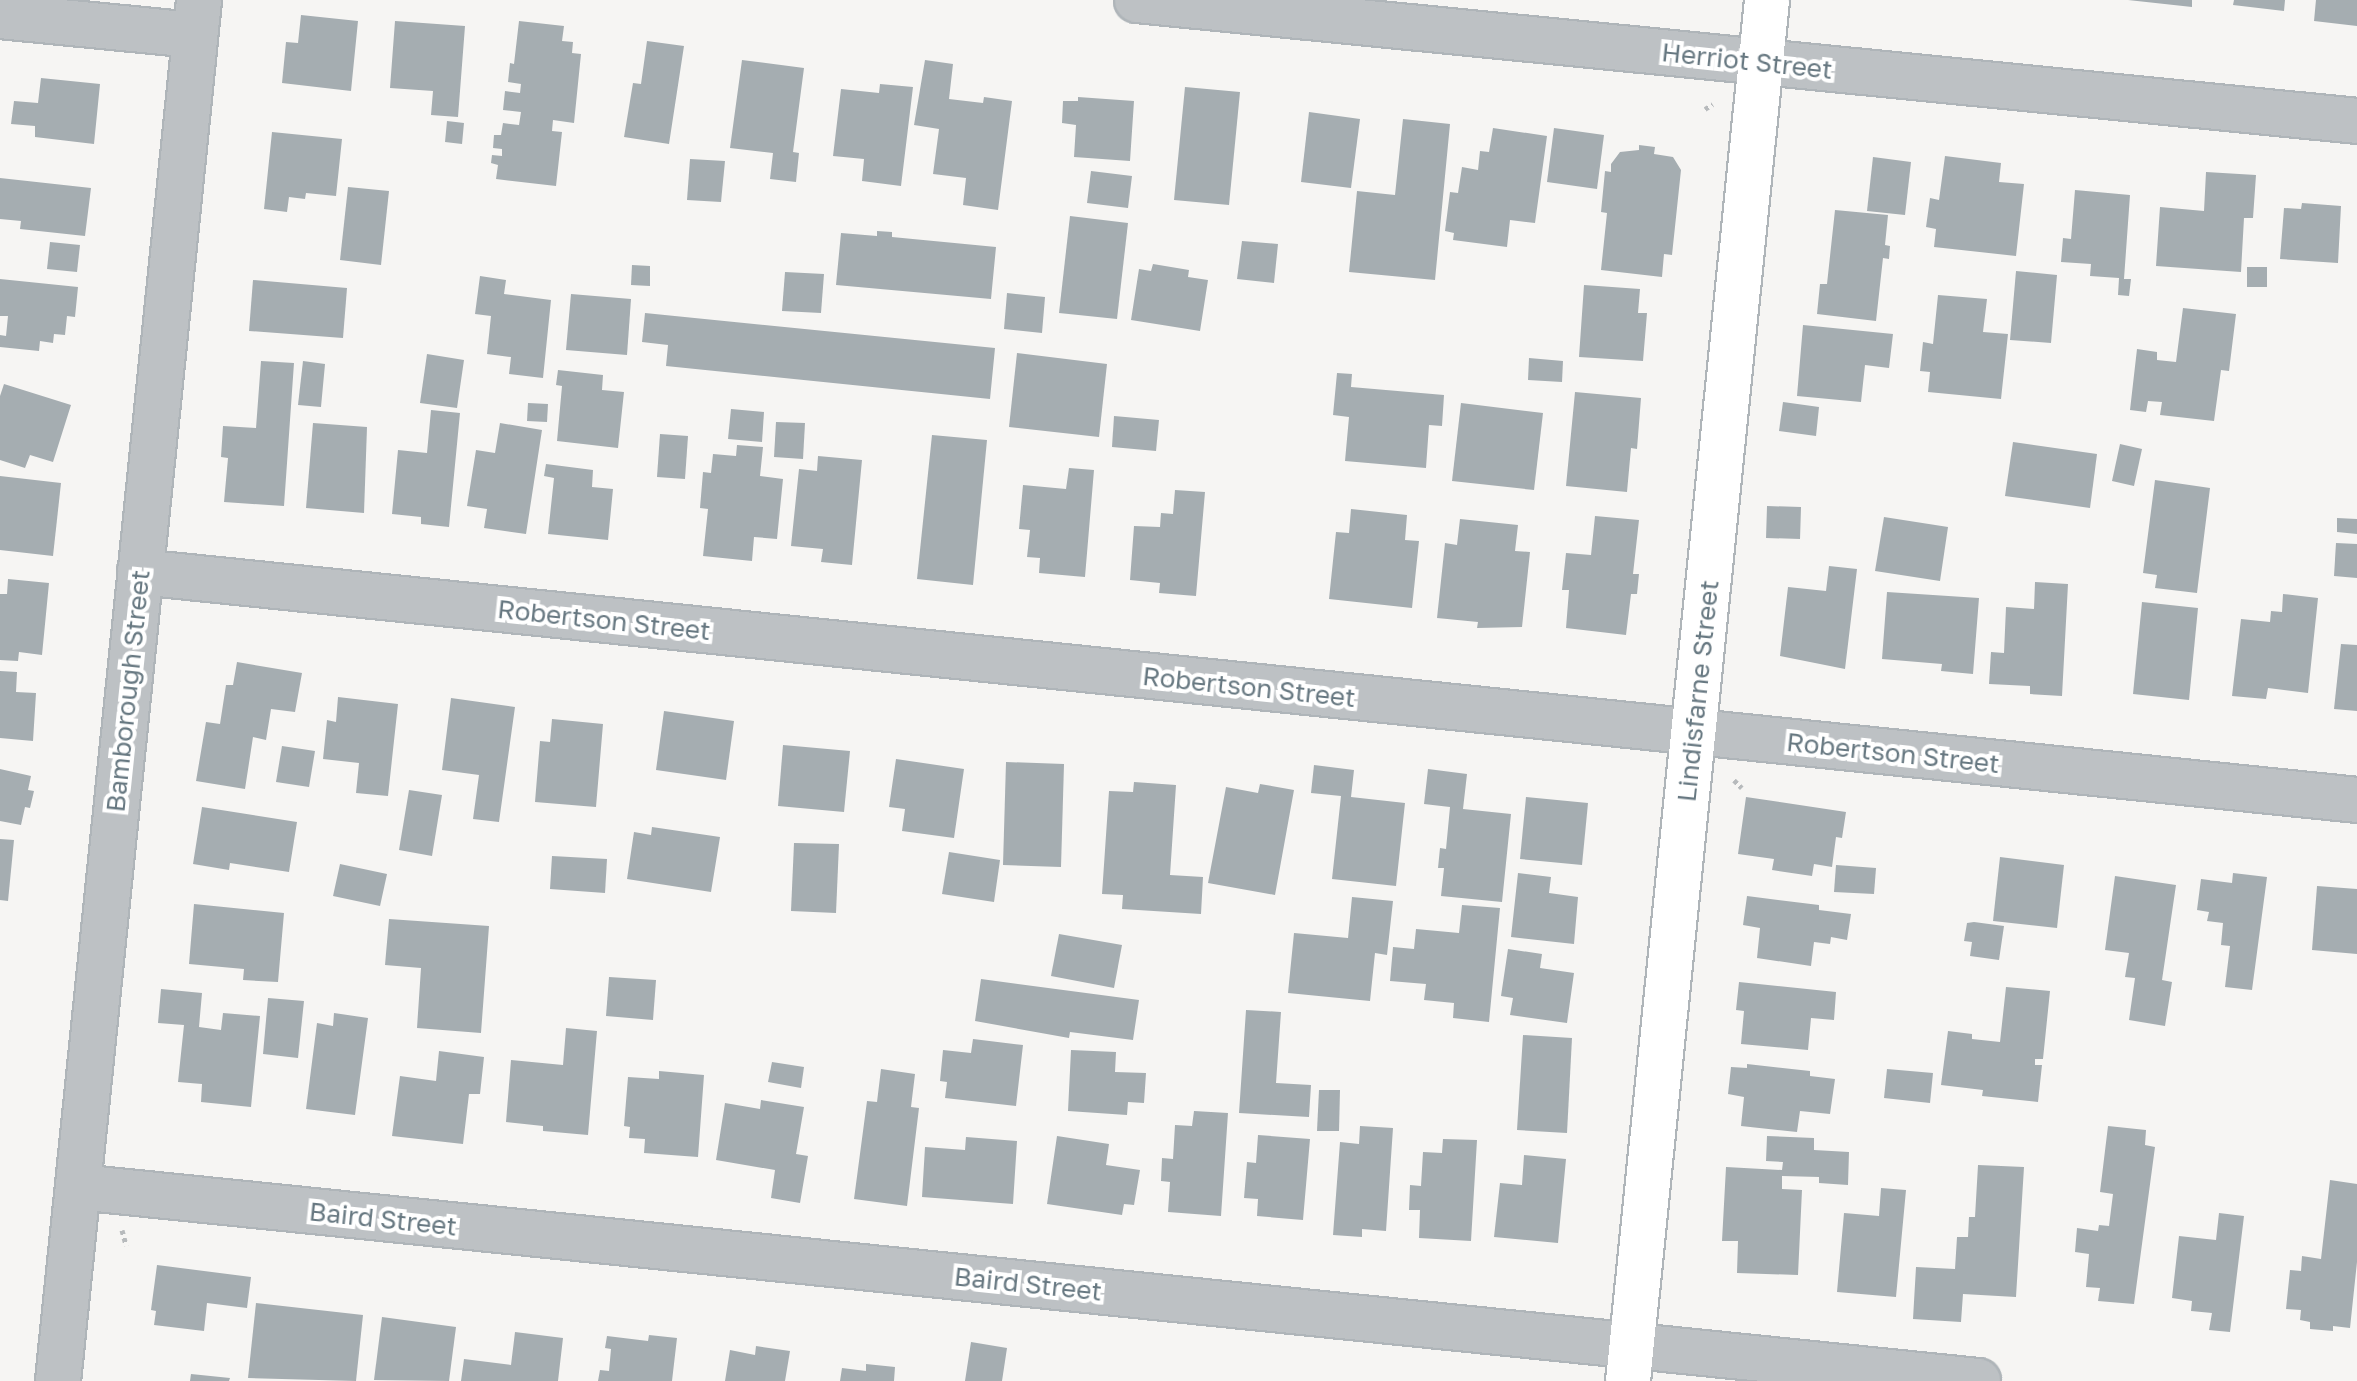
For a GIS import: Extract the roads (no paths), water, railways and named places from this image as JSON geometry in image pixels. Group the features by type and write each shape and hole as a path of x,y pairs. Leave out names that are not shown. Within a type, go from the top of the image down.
{"street":[{"name":"Herriot Street","path":"1137,0 2357,121"},
{"name":"Lindisfarne Street","path":"1630,1363 1767,0"},
{"path":"0,16 197,18"},
{"name":"Bamborough Street","path":"58,1381 197,18"},
{"name":"Robertson Street","path":"140,572 2357,800"},
{"name":"Baird Street","path":"78,1187 1630,1363 1978,1381"}]}
